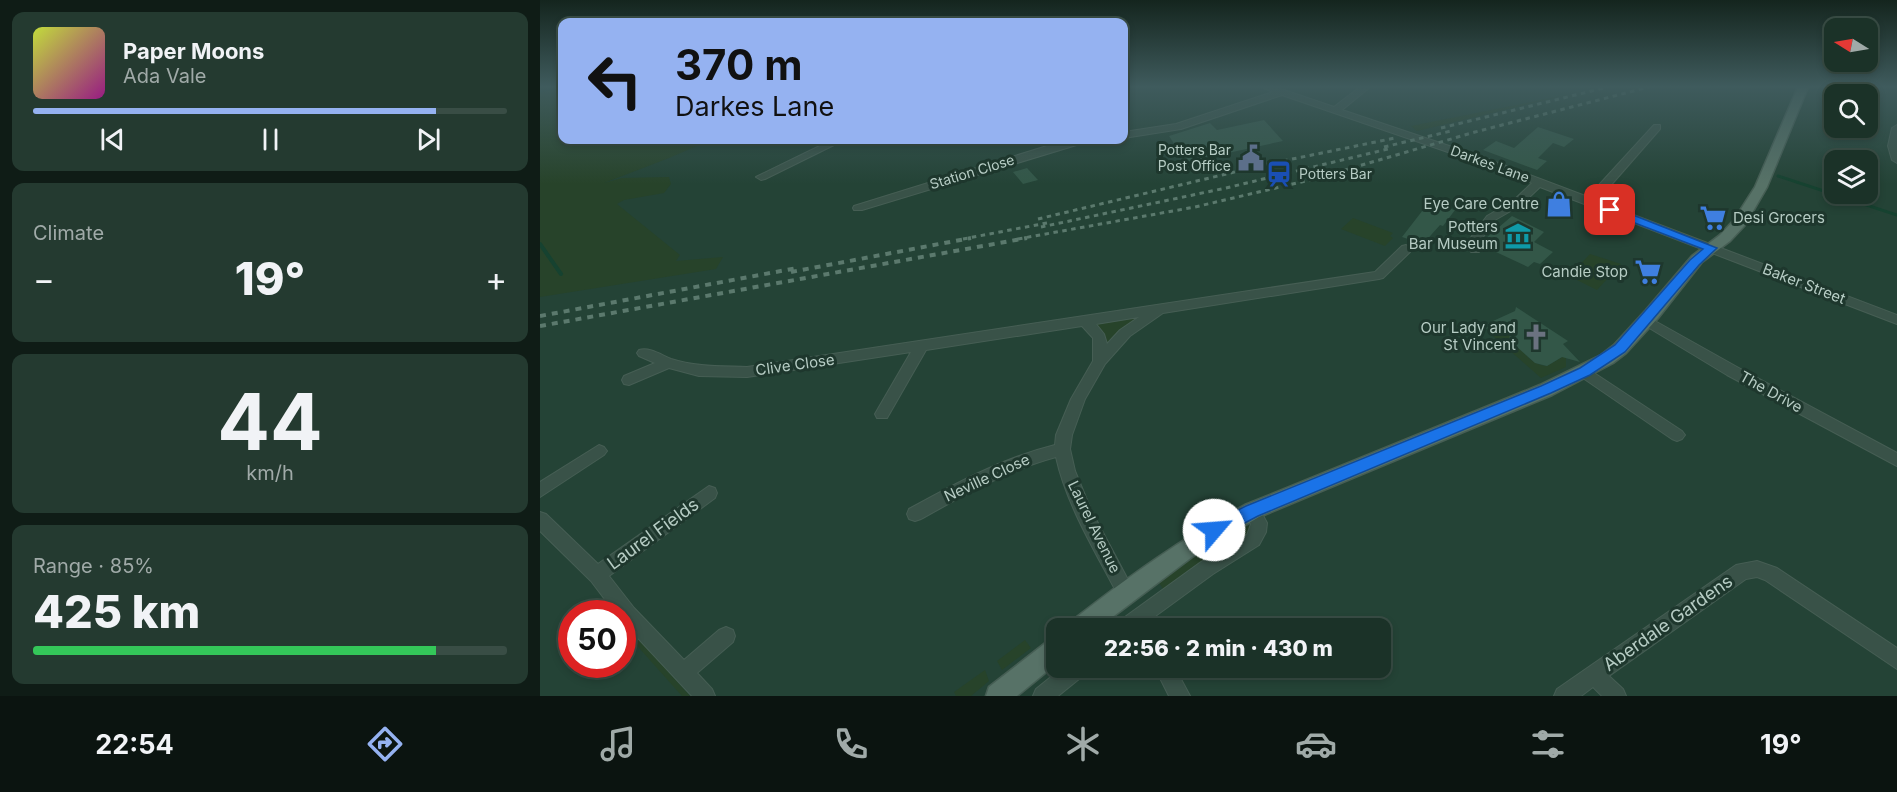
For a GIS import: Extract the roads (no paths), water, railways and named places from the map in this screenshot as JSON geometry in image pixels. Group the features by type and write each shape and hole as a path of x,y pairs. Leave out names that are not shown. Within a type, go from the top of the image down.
{"main road":[{"path":"1094,618 1126,592 1207,535 1252,511 1585,372 1620,349 1694,262 1740,222 1761,187 1789,119"},
{"path":"998,696 1046,657"}],"street":[{"path":"1128,134 1201,119"},
{"name":"Darkes Lane","path":"1363,119 1539,182 1712,248"},
{"path":"1590,202 1657,127"},
{"path":"1897,128 1893,146 1897,160"},
{"path":"761,177 831,144"},
{"name":"Station Close","path":"858,208 1068,144"},
{"path":"1475,249 1472,244 1491,218 1516,203 1539,182"},
{"name":"Baker Street","path":"1712,248 1897,320"},
{"path":"1084,321 1379,275 1406,249"},
{"path":"1062,449 1064,435 1078,399 1100,360 1125,333 1159,309"},
{"name":"The Drive","path":"1646,320 1732,371 1897,460"},
{"path":"1084,321 1096,329 1101,337 1100,360"},
{"name":"Clive Close","path":"645,353 668,363 699,371 747,372 1084,321"},
{"path":"882,414 921,347"},
{"path":"629,380 668,363"},
{"path":"1585,372 1677,435"},
{"name":"Neville Close","path":"915,514 1005,467 1062,449"},
{"name":"Laurel Avenue","path":"1062,449 1084,512 1126,592"},
{"path":"540,490 599,451"},
{"name":"Laurel Fields","path":"597,575 709,493"},
{"path":"1145,618 1207,568 1253,540 1258,532 1258,523 1252,511"},
{"name":"Laurel Fields","path":"540,519 597,575 628,614 705,696"},
{"name":"Aberdale Gardens","path":"1564,696 1742,571 1756,569 1771,574 1897,659"},
{"path":"683,673 726,636"},
{"path":"1594,675 1616,696"},
{"path":"1044,696 1065,678"},
{"path":"1170,678 1180,696"}],"waterway":[{"path":"1778,176 1897,215"},
{"path":"540,244 561,274"}],"railway":[{"path":"1441,128 1476,119"},
{"path":"1018,239 1195,207 1314,179 1523,119"},
{"path":"1384,147 1451,131"},
{"path":"1038,219 1268,164 1395,138"},
{"path":"1041,227 1226,188 1392,148"},
{"path":"963,239 1047,223"},
{"path":"791,272 971,238"},
{"path":"540,326 1027,238"},
{"path":"540,316 797,268"}],"place":[{"name":"Potters Bar Post Office","path":"1251,158"},
{"name":"Potters Bar","path":"1279,174"},
{"name":"Eye Care Centre","path":"1559,204"},
{"name":"Desi Grocers","path":"1713,218"},
{"name":"Potters Bar Museum","path":"1518,236"},
{"name":"Candie Stop","path":"1648,272"},
{"name":"Our Lady and St Vincent","path":"1536,337"}]}
